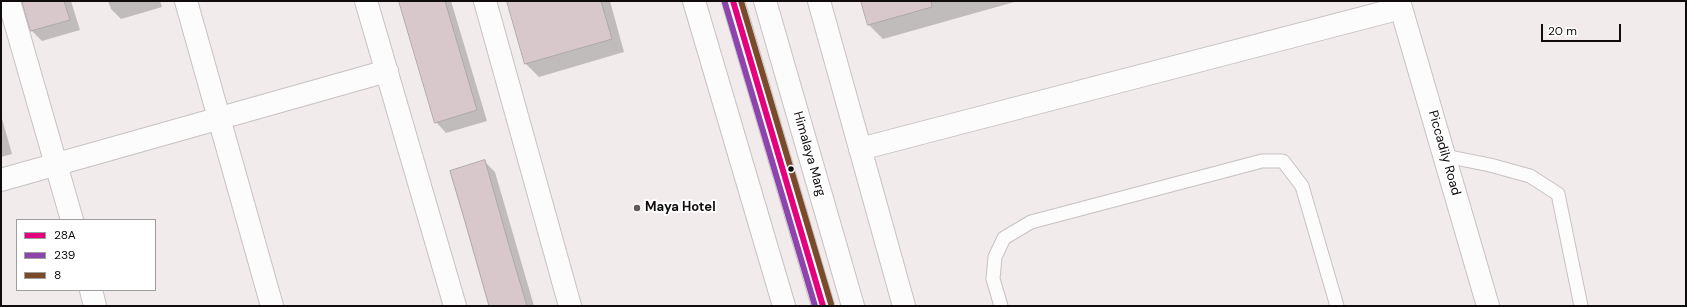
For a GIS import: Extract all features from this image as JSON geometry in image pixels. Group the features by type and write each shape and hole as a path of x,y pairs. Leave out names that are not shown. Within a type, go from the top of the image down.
{"street":[{"path":"9,1 72,219"},
{"path":"186,1 272,306"},
{"path":"366,1 455,306"},
{"path":"486,1 570,306"},
{"path":"694,1 784,306"},
{"path":"732,1 824,306"},
{"name":"Himalaya Marg","path":"765,1 853,306"},
{"path":"819,1 904,306"},
{"path":"860,149 1400,4"},
{"name":"Piccadily Road","path":"1400,4 1488,306"},
{"path":"1,180 387,71"},
{"path":"91,291 95,306"}],"lane":[{"path":"1444,156 1490,165 1530,176 1558,194 1581,306"},
{"path":"1001,306 993,279 995,257 1004,238 1031,222 1262,161 1283,161 1302,186 1337,306"}],"building":[{"path":"22,1 64,1 70,20 31,31"},
{"path":"399,1 445,1 477,110 435,123"},
{"path":"507,1 601,1 612,39 525,64"},
{"path":"861,1 931,1 932,7 868,25"},
{"path":"485,160 527,306 489,306 450,171"}],"transit line":[{"name":"28A","path":"733,1 823,306"},
{"name":"8","path":"741,1 831,304"},
{"name":"239","path":"725,3 815,306"}],"place":[{"name":"Maya Hotel","path":"637,208"}]}
